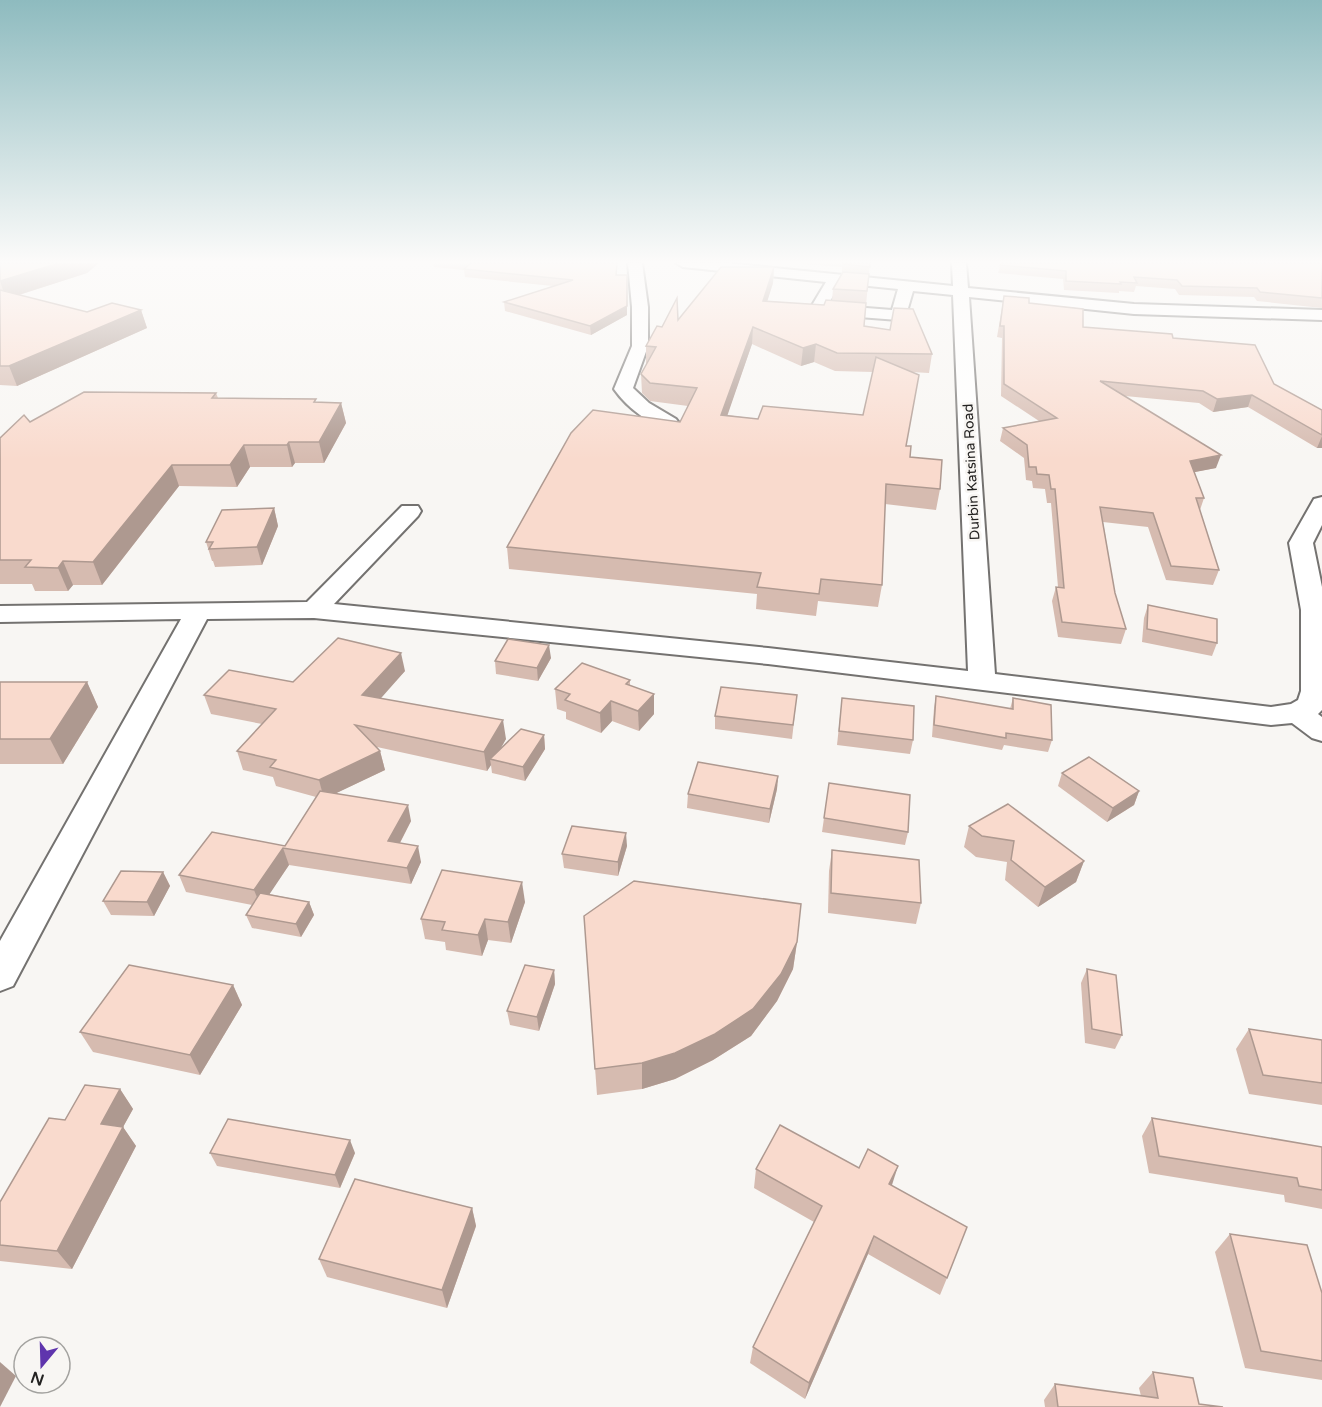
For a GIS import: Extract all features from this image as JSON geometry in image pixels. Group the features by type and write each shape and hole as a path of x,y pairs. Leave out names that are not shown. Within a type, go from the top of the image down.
{"street":[{"path":"640,329 640,346 623,389 642,407 669,423"},
{"name":"Durbin Katsina Road","path":"963,329 982,681"},
{"path":"0,614 314,610 756,655 1271,716 1298,713 1311,705 1315,692 1314,610 1301,543 1322,504"},
{"path":"314,610 410,511"},
{"path":"0,975 198,612"},
{"path":"1298,713 1322,731"}],"building":[{"path":"0,329 97,329 9,366 0,366"},
{"path":"656,329 752,329 721,415 758,419 763,406 863,415 876,357 919,375 906,446 911,446 910,457 942,460 940,489 886,484 882,585 821,579 819,594 757,587 761,573 507,547 571,433 593,410 680,422 697,388 650,383 641,374 656,347 646,346"},
{"path":"757,329 921,329 932,354 837,353 816,344 803,348"},
{"path":"1004,329 1104,329 1172,334 1173,338 1255,345 1274,384 1322,410 1322,435 1252,395 1217,399 1203,391 1100,381 1221,455 1190,461 1204,498 1196,498 1219,570 1171,566 1153,513 1100,507 1115,593 1126,629 1062,622 1056,587 1064,588 1055,489 1051,489 1049,475 1037,474 1036,467 1029,467 1027,445 1003,428 1057,418 1004,384"},
{"path":"84,392 216,393 212,398 316,399 314,402 341,403 319,442 244,445 230,465 172,465 93,562 63,561 58,568 25,567 31,560 0,560 0,438 24,415 30,422"},
{"path":"274,508 257,547 209,549 213,542 206,542 222,510"},
{"path":"1148,605 1217,619 1217,643 1147,629"},
{"path":"338,638 401,653 362,695 503,720 484,752 355,725 380,751 319,780 270,767 276,760 237,751 276,709 204,695 229,670 293,682"},
{"path":"508,639 549,645 537,668 495,661"},
{"path":"582,663 630,680 626,684 654,694 638,711 611,701 600,713 565,700 570,694 555,689"},
{"path":"0,682 87,682 50,739 0,739"},
{"path":"721,687 797,695 793,725 715,716"},
{"path":"936,696 1013,709 1013,698 1051,705 1052,740 1006,733 1006,738 934,725"},
{"path":"842,698 914,706 913,740 839,731"},
{"path":"521,729 544,735 523,767 490,759"},
{"path":"1089,757 1139,791 1113,808 1062,773"},
{"path":"698,762 778,776 770,809 688,794"},
{"path":"829,783 910,795 908,832 824,818"},
{"path":"320,791 408,805 388,841 418,846 407,868 283,848 254,890 179,875 212,832 285,846"},
{"path":"1008,804 1084,861 1045,887 1011,860 1014,841 982,836 969,826"},
{"path":"572,826 626,833 618,862 562,854"},
{"path":"832,850 919,860 921,903 831,893"},
{"path":"442,870 522,882 508,922 485,919 478,935 442,930 445,922 421,919"},
{"path":"121,871 163,872 147,902 103,901"},
{"path":"634,881 801,904 797,942 781,974 753,1009 715,1034 675,1053 642,1063 595,1069 584,916"},
{"path":"260,893 309,902 296,924 246,915"},
{"path":"129,965 233,985 190,1055 80,1032"},
{"path":"525,965 554,970 537,1017 507,1011"},
{"path":"1087,969 1116,975 1122,1035 1092,1029"},
{"path":"1249,1029 1322,1040 1322,1083 1263,1075"},
{"path":"85,1085 120,1089 101,1124 123,1127 57,1251 0,1245 0,1202 49,1118 65,1120"},
{"path":"1152,1118 1322,1147 1322,1190 1299,1186 1297,1178 1159,1156"},
{"path":"228,1119 350,1140 335,1175 210,1153"},
{"path":"780,1125 859,1168 868,1149 898,1166 889,1184 967,1227 947,1278 874,1236 809,1383 753,1347 822,1206 756,1169"},
{"path":"355,1179 472,1208 442,1290 319,1259"},
{"path":"1230,1234 1307,1245 1322,1293 1322,1361 1261,1351"},
{"path":"1153,1372 1193,1378 1199,1404 1223,1407 1058,1407 1055,1384 1158,1398"}]}
